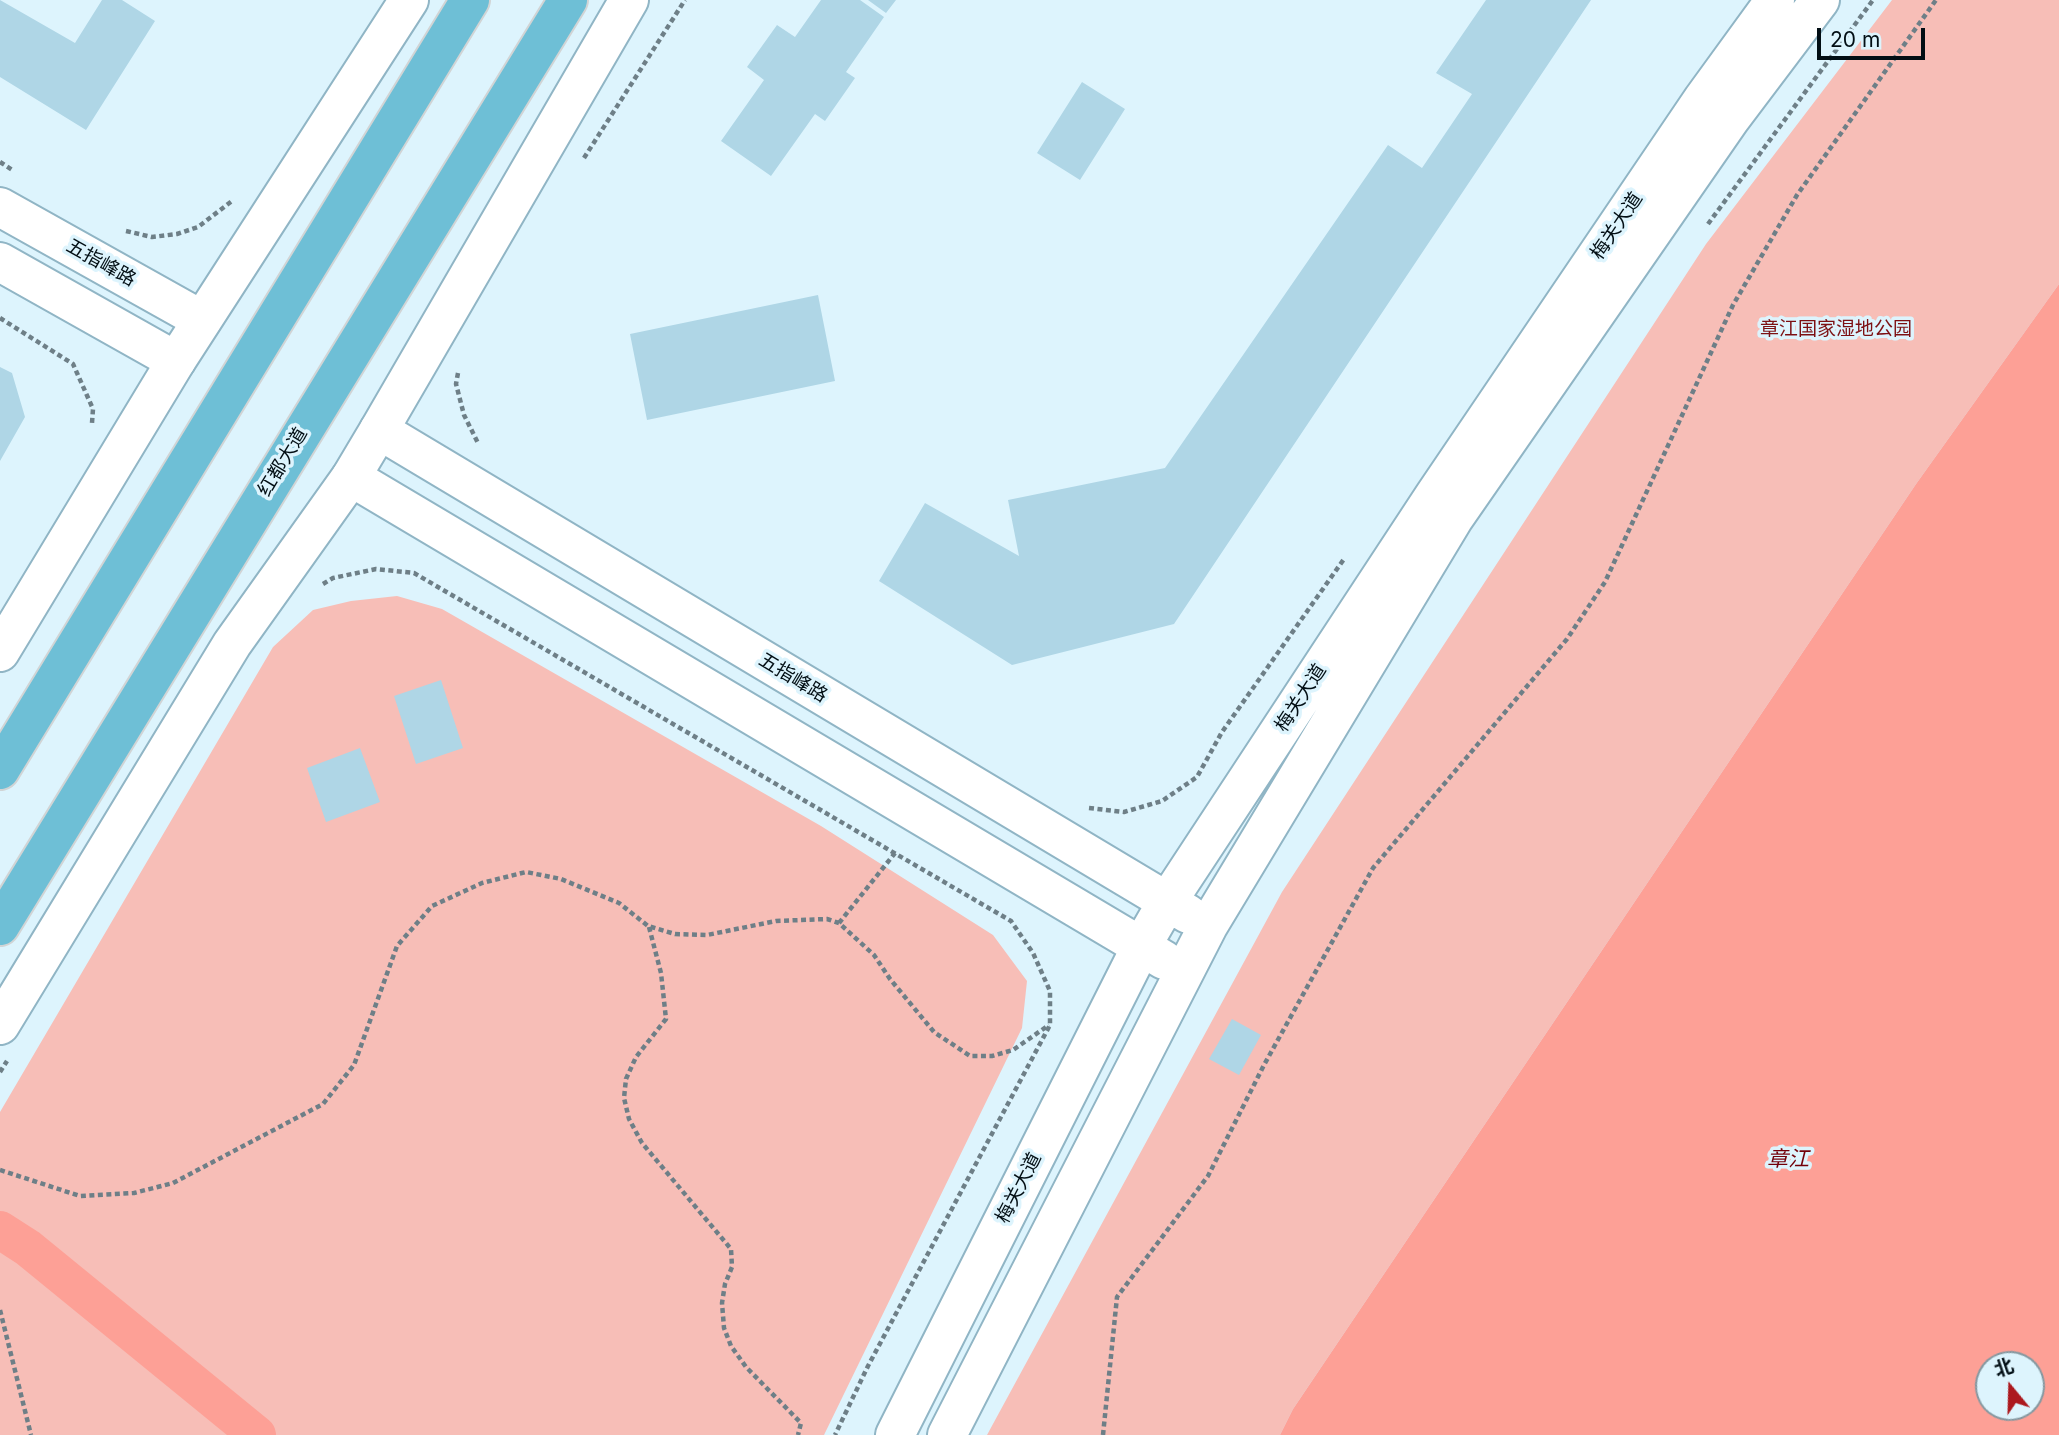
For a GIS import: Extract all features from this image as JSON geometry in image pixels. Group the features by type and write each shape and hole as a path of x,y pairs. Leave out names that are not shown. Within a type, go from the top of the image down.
{"main road":[{"path":"0,652 176,361 409,0"},
{"path":"0,770 470,0"},
{"name":"红都大道","path":"0,926 568,0"},
{"path":"0,1025 41,962 232,644 351,477 629,0"},
{"name":"梅关大道","path":"895,1435 1141,947 1167,902 1434,496 1703,99 1775,0"},
{"name":"梅关大道","path":"947,1435 1208,926 1454,518 1731,118 1820,0"},
{"name":"五指峰路","path":"0,207 202,320"},
{"path":"0,262 176,361"},
{"name":"五指峰路","path":"379,430 1208,926"},
{"path":"351,477 1184,972"}],"path":[{"path":"580,164 684,0"},
{"path":"1701,232 1873,0"},
{"path":"1102,1435 1117,1297 1208,1176 1264,1065 1373,867 1567,639 1605,582 1733,305 1797,195 1936,0"},
{"path":"0,162 23,175"},
{"path":"113,229 152,237 177,234 198,227 239,195"},
{"path":"0,318 72,364 93,409 92,432"},
{"path":"460,363 456,384 464,415 475,440 484,447"},
{"path":"1080,804 1092,809 1124,812 1162,801 1197,776 1222,732 1350,549"},
{"path":"322,585 333,578 376,569 414,573 1011,921 1033,953 1050,991 1050,1025 868,1366 835,1435"},
{"path":"839,923 895,853"},
{"path":"0,1170 80,1196 134,1193 173,1183 323,1104 354,1065 397,946 432,906 482,883 526,872 561,879 619,903 648,926 675,934 707,935 776,921 827,919 839,923 874,955 890,979 934,1032 970,1056 992,1056 1013,1050 1050,1025"},
{"path":"648,926 661,972 666,1019 636,1057 626,1079 624,1098 629,1119 642,1143 731,1249 732,1267 724,1284 722,1303 724,1328 731,1346 746,1367 802,1423 798,1435"},
{"path":"0,1310 31,1435"}],"green space":[{"name":"章江国家湿地公园","path":"1892,0 2059,0 2059,284 1916,484 1293,1409 1280,1435 987,1435 1282,892 1706,244"},
{"path":"397,596 442,609 821,826 993,935 1027,981 1022,1028 824,1435 0,1435 0,1112 273,647 313,610 351,601"}],"water":[{"name":"章江","path":"2059,284 2059,1435 1280,1435 1293,1409 1916,484"}],"building":[{"path":"0,0 75,43 102,0 122,0 155,21 86,130 0,77"},
{"path":"821,0 860,0 884,17 846,72 855,78 825,121 815,114 771,176 721,141 764,80 747,67 777,25 795,37"},
{"path":"868,0 896,0 886,13"},
{"path":"1486,0 1591,0 1174,624 1012,665 879,581 925,503 1019,556 1008,500 1165,468 1388,145 1422,168 1472,94 1436,73"},
{"path":"1082,82 1125,109 1080,180 1037,153"},
{"path":"818,295 835,381 647,420 630,334"},
{"path":"0,367 12,373 25,417 0,461"},
{"path":"441,680 463,748 416,764 394,696"},
{"path":"360,748 380,802 326,822 307,768"},
{"path":"1232,1019 1261,1035 1239,1075 1209,1059"}],"waterway":[{"path":"0,1230 28,1248 257,1435"}]}
